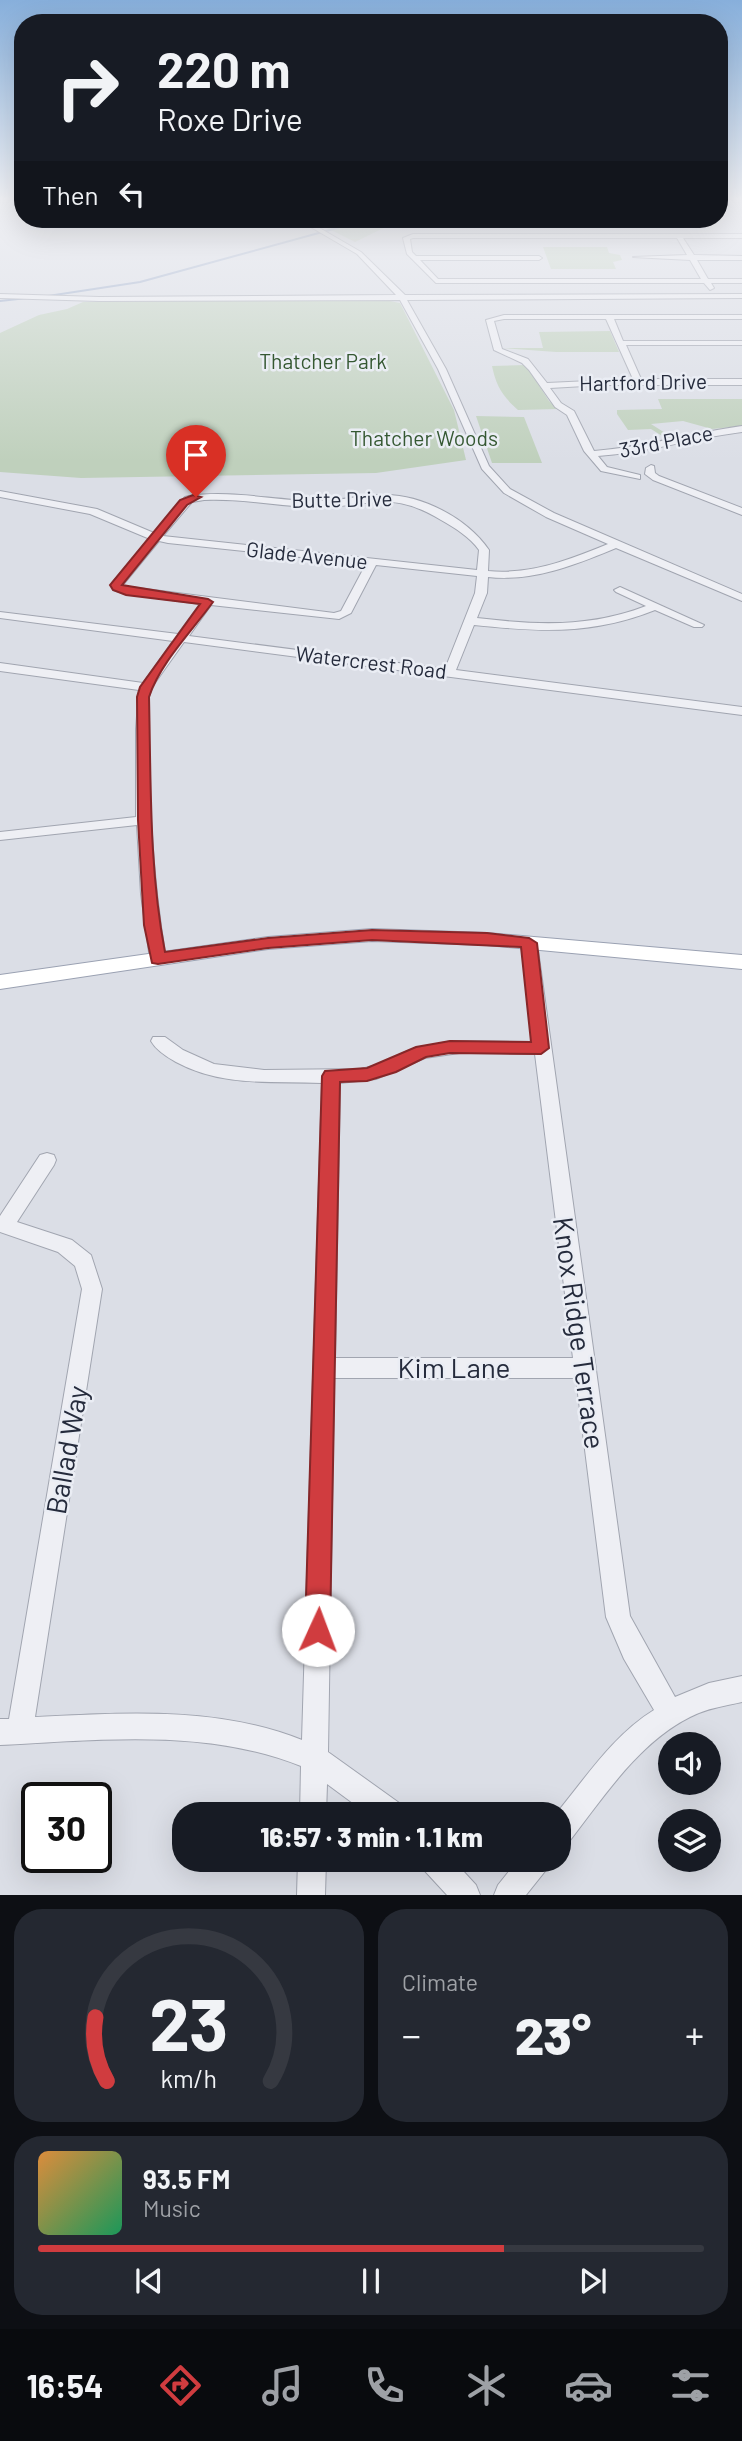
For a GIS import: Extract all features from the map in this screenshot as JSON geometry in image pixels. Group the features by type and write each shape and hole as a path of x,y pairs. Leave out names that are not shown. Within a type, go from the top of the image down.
{"main road":[{"path":"0,982 268,943 372,935 487,939 742,962"}],"street":[{"path":"390,285 402,298 441,366 480,460 489,474 523,502 742,598"},
{"path":"708,285 736,329"},
{"path":"0,296 99,299 742,297"},
{"path":"609,317 638,382"},
{"path":"637,477 604,469 591,454 571,413 558,405 527,362 498,350 490,321 494,318 742,317"},
{"path":"620,343 742,343"},
{"name":"Hartford Drive","path":"544,386 638,382 742,382"},
{"name":"33rd Place","path":"591,454 631,452 740,430"},
{"path":"651,468 650,474 656,478 742,512"},
{"name":"Glade Avenue","path":"0,494 93,511 154,538 484,575 546,570 563,566 616,544"},
{"name":"Butte Drive","path":"208,602 117,588 118,582 183,503 196,497 314,504 381,498 404,499 423,505 477,540 484,550 481,593 449,674"},
{"path":"158,959 152,925 145,820 142,737 143,697 146,687 208,602 340,616 345,613 372,563"},
{"path":"620,590 698,625"},
{"path":"469,621 541,629 589,628 627,618 655,606"},
{"name":"Watercrest Road","path":"0,615 742,711"},
{"path":"0,667 146,687"},
{"path":"0,836 145,820"},
{"name":"Knox Ridge Terrace","path":"529,943 618,1617 633,1650 669,1712"},
{"path":"159,1041 179,1058 222,1074 331,1076 367,1075 390,1068 422,1052 450,1047 541,1048"},
{"path":"313,1802 331,1076"},
{"path":"2,1224 47,1160"},
{"name":"Ballad Way","path":"2,1224 65,1246 84,1261 92,1289 10,1732"},
{"name":"Kim Lane","path":"324,1368 584,1368"},
{"path":"571,1817 645,1729 669,1712 698,1699 742,1689"},
{"path":"10,1732 147,1725 212,1731 274,1742 314,1758 374,1802"},
{"path":"311,1895 312,1872"},
{"path":"445,1872 466,1895"},
{"path":"508,1895 526,1872"}],"green space":[{"path":"385,300 400,303 454,410 466,460 376,473 81,478 0,472 0,333 39,315 67,309 83,302"},
{"path":"610,331 619,352 556,352 502,348 543,348 539,332"},
{"path":"526,365 549,401 558,409 518,410 504,395 492,366"},
{"path":"658,399 742,399 742,426 712,429 683,421 651,424 673,438 667,439 651,429 628,430 617,414 617,410 662,409"},
{"path":"476,416 524,417 542,463 492,463"}],"waterway":[{"path":"48,296 117,285"},
{"path":"0,301 27,298"}],"route":[{"path":"196,497 183,503 116,585 126,592 208,602 146,687 143,697 145,820 152,925 158,959 268,943 372,935 529,943 541,1048 450,1047 422,1052 390,1068 367,1075 331,1076 318,1630"}],"park label":[{"name":"Thatcher Park","path":"323,362"},
{"name":"Thatcher Woods","path":"424,439"}]}
